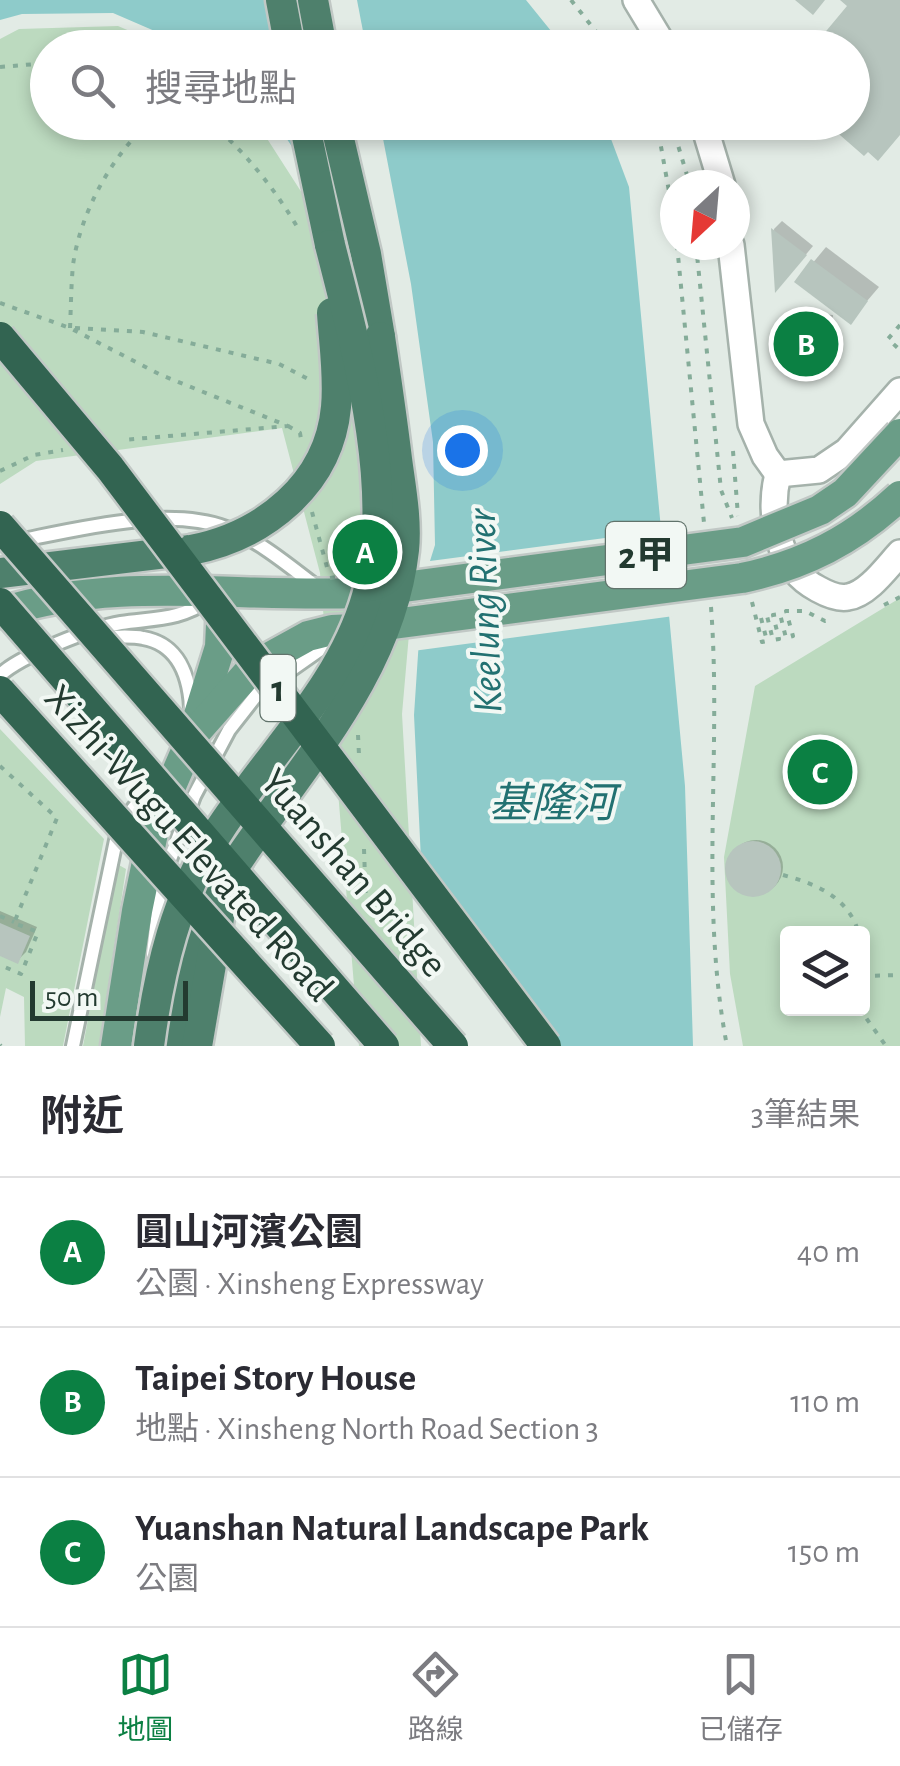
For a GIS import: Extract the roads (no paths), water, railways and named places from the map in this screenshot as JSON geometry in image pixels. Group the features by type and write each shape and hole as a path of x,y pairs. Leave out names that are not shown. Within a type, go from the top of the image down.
{"highway":[{"path":"281,0 287,30"},
{"path":"313,0 319,30"},
{"path":"148,1046 163,960 197,868 231,812 334,671 368,592 377,489 350,325 308,140"},
{"path":"172,1046 177,1006 191,954 210,909 238,858 356,690 378,649 404,550 405,515 380,336 340,140"},
{"path":"0,573 220,544 251,531 290,501 317,466 329,438 336,405 330,246"},
{"name":"1","path":"0,337 110,468 546,1046"},
{"name":"Yuanshan Bridge","path":"0,526 453,1046"},
{"path":"0,604 384,1046"},
{"name":"Xizhi-Wugu Elevated Road","path":"0,691 320,1046"},
{"path":"197,1046 217,926 238,858"}],"main road":[{"name":"2甲","path":"0,613 75,597 150,590 342,594 744,542 820,510 845,493 900,434"},
{"name":"2甲","path":"116,1046 152,839 193,735 254,666 308,636 332,630 774,572 840,544 900,496"},
{"path":"193,735 220,646 221,592"}],"street":[{"path":"636,0 654,30"},
{"path":"708,140 717,170"},
{"path":"733,260 751,424 778,474 772,499 780,542 791,564 806,583 834,596 849,598 866,589 900,553"},
{"path":"778,474 820,470 847,452 900,392"}],"lane":[{"path":"0,545 70,530 198,520 228,528 342,594"},
{"path":"0,676 9,667 52,645 116,624 188,614 221,592"},
{"path":"140,1046 162,884 194,796 228,730 258,692 352,630"},
{"path":"73,1046 119,826 193,735 190,685 182,663 164,645 142,638 88,634"}],"water":[{"path":"0,0 526,0 550,30 152,30 113,13 22,14 0,20"},
{"name":"基隆河","path":"288,140 611,140 629,187 685,786 693,1046 430,1046 414,715 426,534 390,312 335,210"}],"place":[{"name":"Taipei Story House","path":"806,344"},
{"name":"圓山河濱公園","path":"365,552"},
{"name":"Yuanshan Natural Landscape Park","path":"820,772"}],"water label":[{"name":"Keelung River","path":"483,611"}]}
